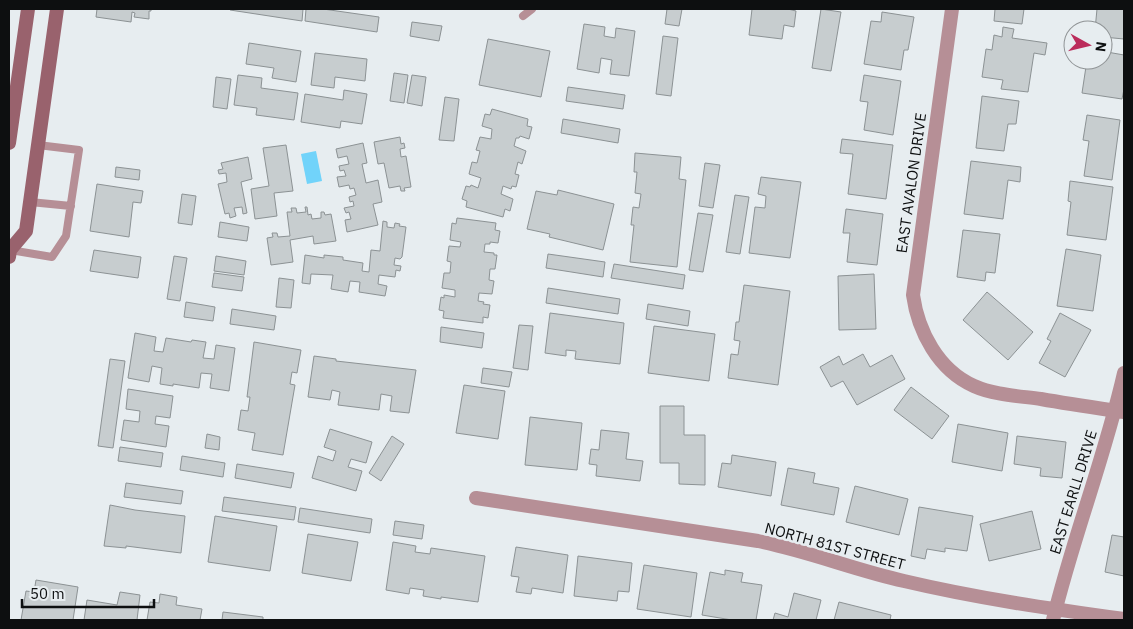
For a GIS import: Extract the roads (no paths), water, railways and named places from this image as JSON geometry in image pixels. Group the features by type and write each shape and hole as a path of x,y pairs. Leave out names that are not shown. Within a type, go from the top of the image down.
{"main road":[{"path":"9,143 28,9"},
{"path":"9,252 26,230 57,9"}],"street":[{"name":"EAST AVALON DRIVE","path":"952,9 913,295 915,312 937,357 954,373 974,386 996,392 1120,412"},
{"name":"EAST EARLL DRIVE","path":"1054,615 1120,412 1124,373"},
{"name":"NORTH 81ST STREET","path":"476,498 758,541 786,547 904,581 1054,615 1124,619"}],"lane":[{"path":"522,16 532,9"},
{"path":"9,252 52,257 66,236 79,150 38,145"},
{"path":"30,202 71,206"}],"water":[{"path":"316,151 322,181 307,184 301,154"}]}
